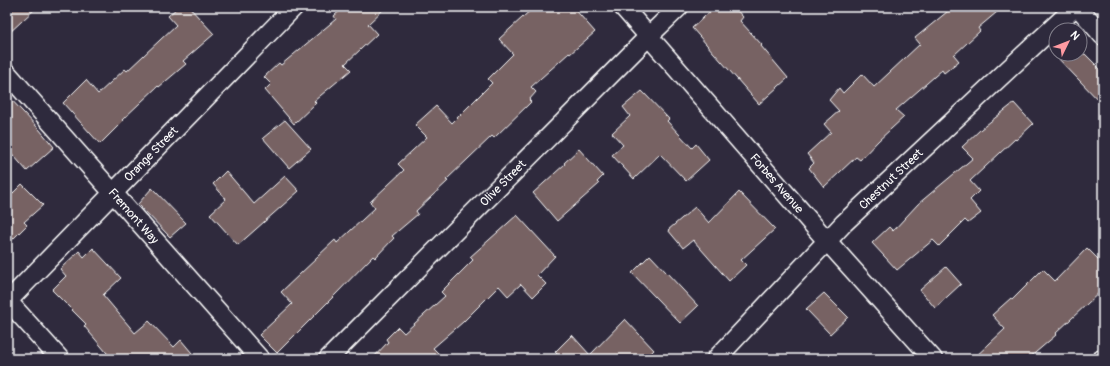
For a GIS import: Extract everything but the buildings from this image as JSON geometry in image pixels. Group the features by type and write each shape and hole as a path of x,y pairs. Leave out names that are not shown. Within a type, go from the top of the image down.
{"street":[{"name":"Orange Street","path":"7,300 294,7"},
{"name":"Forbes Avenue","path":"623,7 827,241 933,359"},
{"name":"Olive Street","path":"328,359 679,7"},
{"name":"Chestnut Street","path":"716,359 850,218 1075,7"},
{"path":"1078,7 1103,36"},
{"name":"Fremont Way","path":"7,73 260,359"},
{"path":"7,300 60,359"}]}
